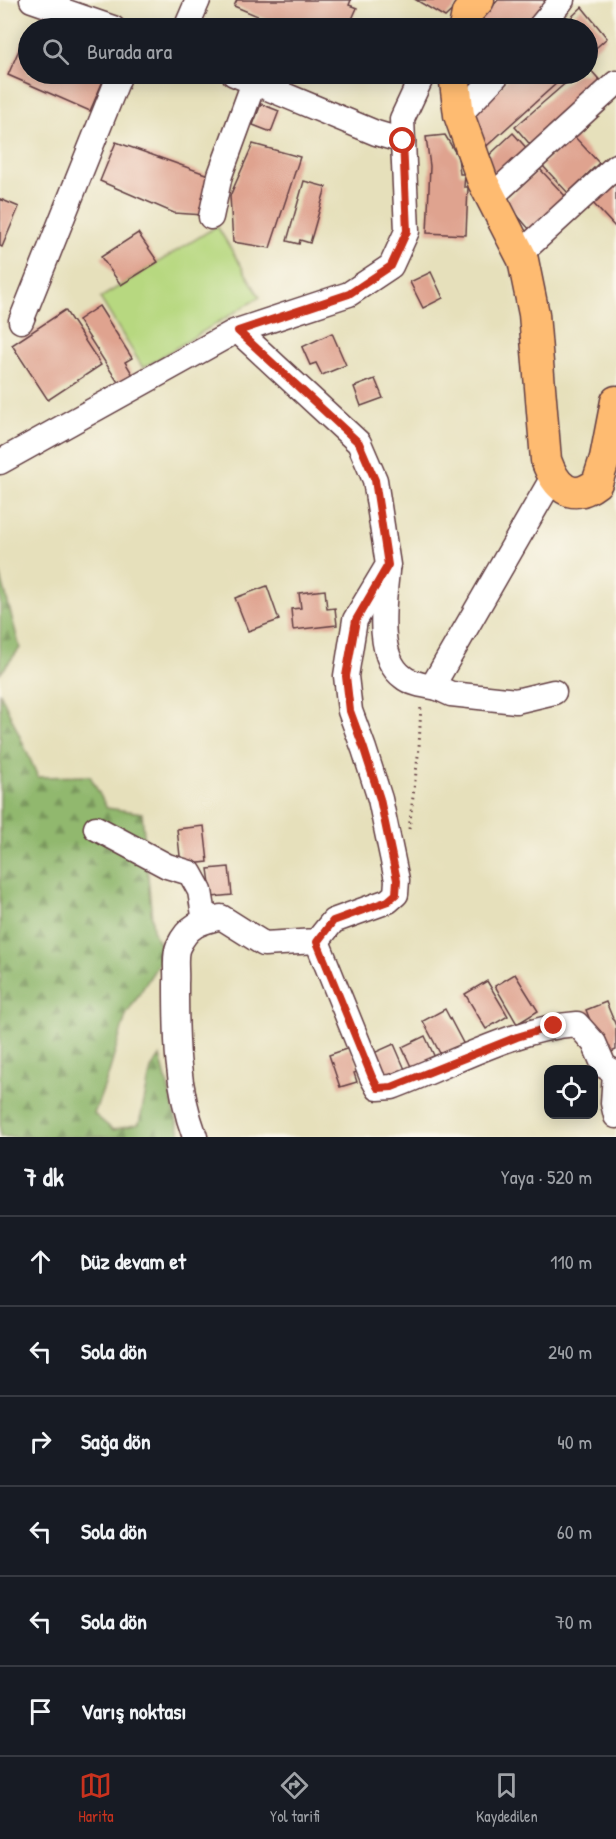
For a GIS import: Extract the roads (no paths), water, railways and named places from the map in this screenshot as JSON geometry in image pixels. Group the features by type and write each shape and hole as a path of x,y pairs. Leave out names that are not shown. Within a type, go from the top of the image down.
{"main road":[{"path":"455,84 459,115 483,183 523,260 534,314 546,460 558,486 574,491 583,490 597,483 605,458 616,400"}],"street":[{"path":"32,0 84,18"},
{"path":"190,18 198,0"},
{"path":"547,18 562,0"},
{"path":"491,197 616,83"},
{"path":"21,321 116,84"},
{"path":"211,217 243,84"},
{"path":"258,84 376,133 403,141"},
{"path":"0,462 238,331 349,294 391,266 407,231 402,119 418,84"},
{"path":"459,115 488,84"},
{"path":"520,254 616,166"},
{"path":"238,331 359,443 375,480 388,565 383,612 391,666 405,679 451,694 516,701 554,692"},
{"path":"430,686 436,680 553,477"},
{"path":"317,942 333,921 388,901 396,894 397,880 380,799 350,711 346,676 356,620 388,565"},
{"path":"96,828 167,866 190,873 200,891 205,921"},
{"path":"195,1137 187,1115 176,1045 177,948 188,930 200,922 221,917 264,944 317,942"},
{"path":"317,942 378,1088 392,1087 517,1037 554,1026 577,1024 594,1043 604,1066 616,1073 613,1103 616,1116"}]}
